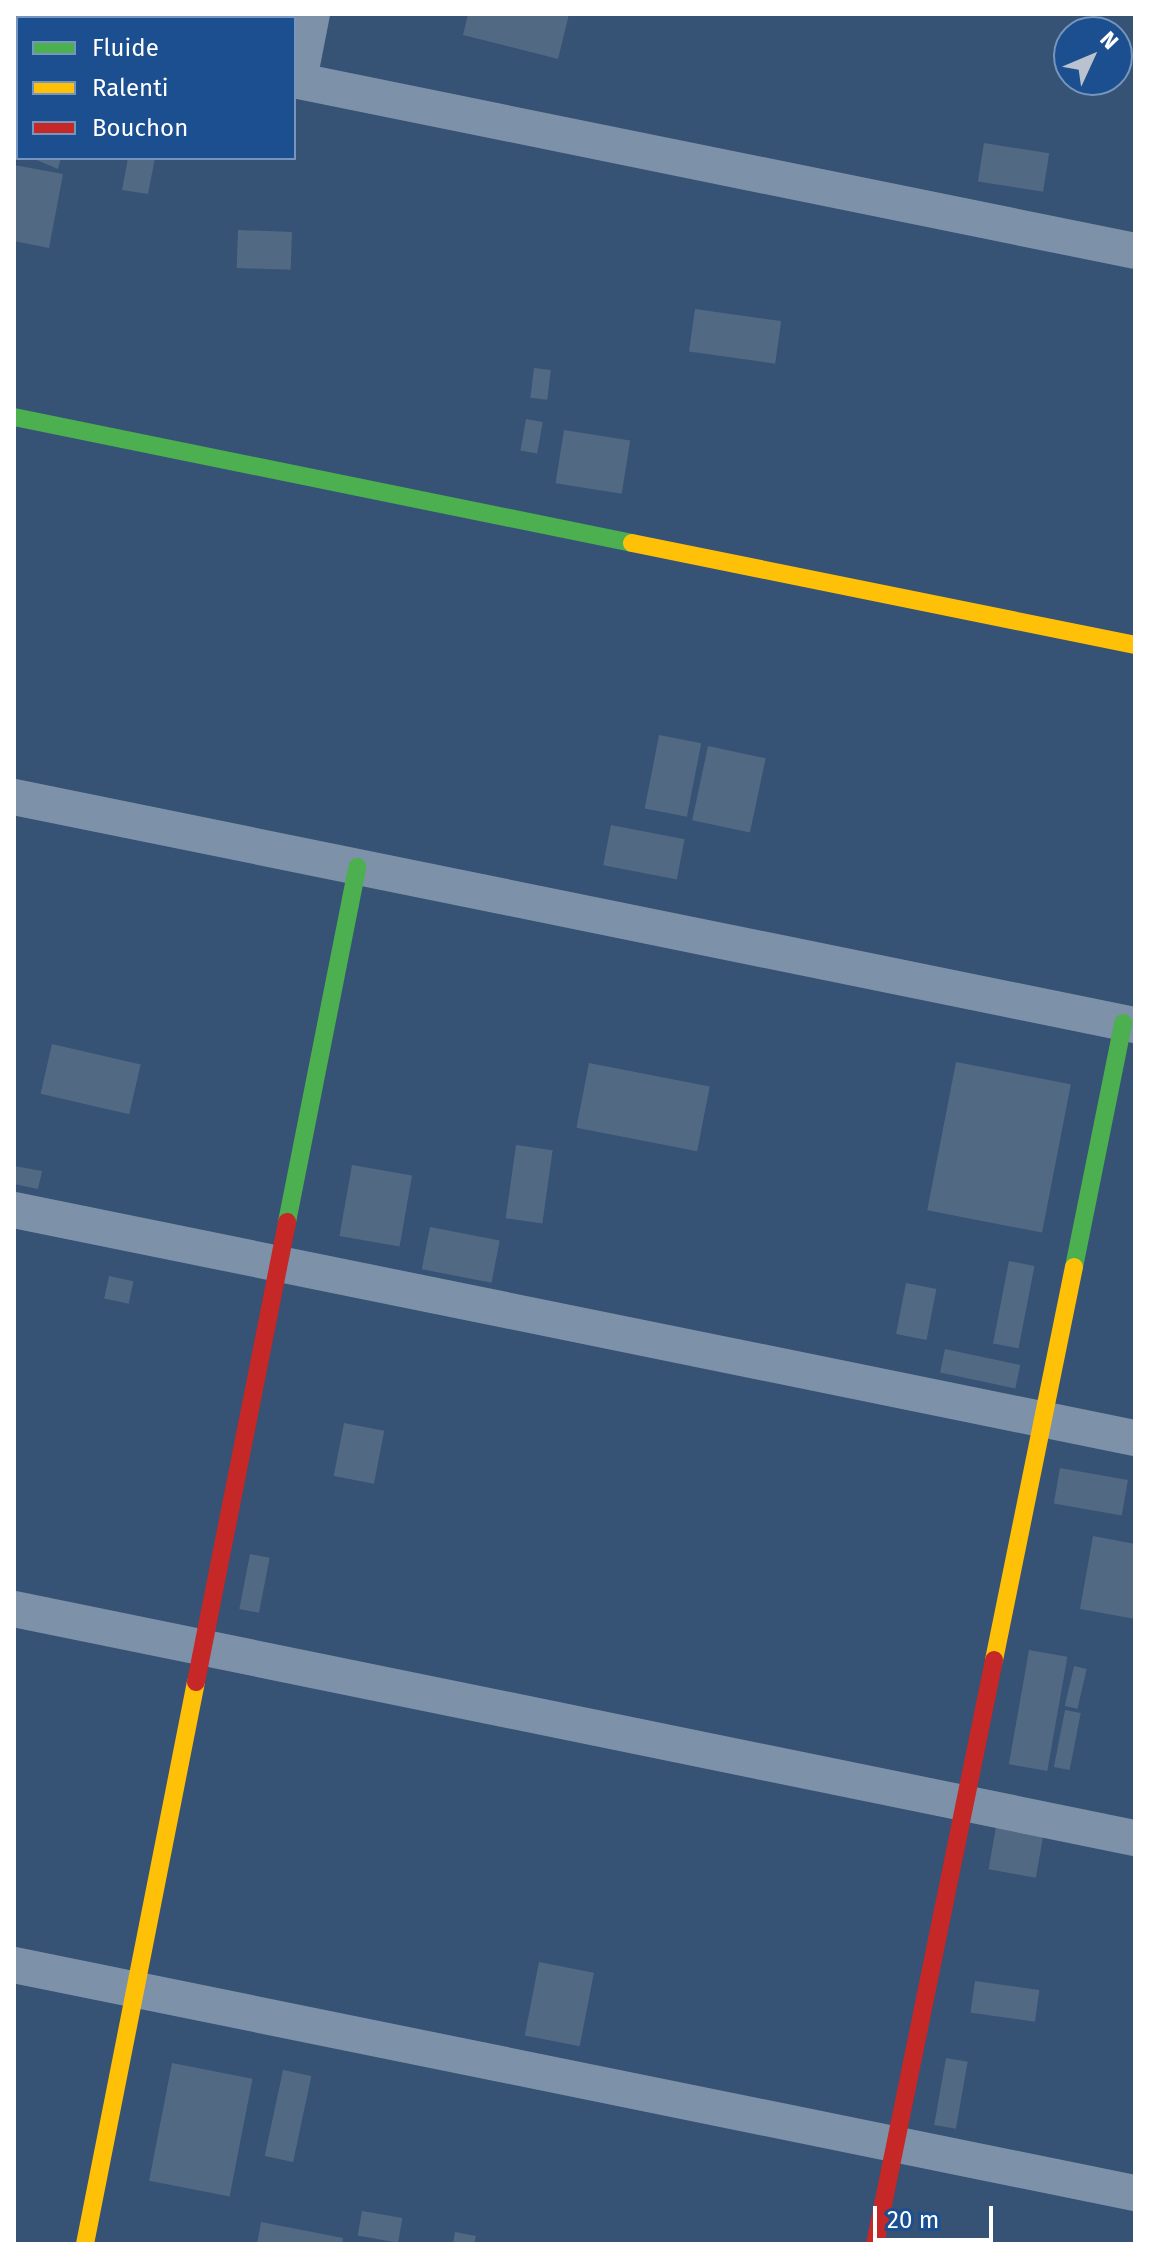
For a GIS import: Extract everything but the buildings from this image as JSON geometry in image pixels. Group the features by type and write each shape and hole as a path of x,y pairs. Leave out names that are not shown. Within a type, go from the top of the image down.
{"street":[{"path":"312,14 296,80 1135,251"},
{"path":"14,417 1135,645"},
{"path":"14,797 1129,1024 1042,1419 875,2244"},
{"path":"85,2244 357,867"},
{"path":"14,1210 1135,1438"},
{"path":"14,1609 1135,1838"},
{"path":"14,1965 1135,2193"}],"traffic: fast":[{"path":"14,417 632,543"},
{"path":"287,1222 357,867"},
{"path":"1074,1267 1123,1023"}],"traffic: slow":[{"path":"632,543 1135,645"},
{"path":"994,1660 1074,1267"},
{"path":"85,2244 196,1682"}],"traffic: jam":[{"path":"196,1682 287,1222"},
{"path":"875,2244 994,1660"}]}
